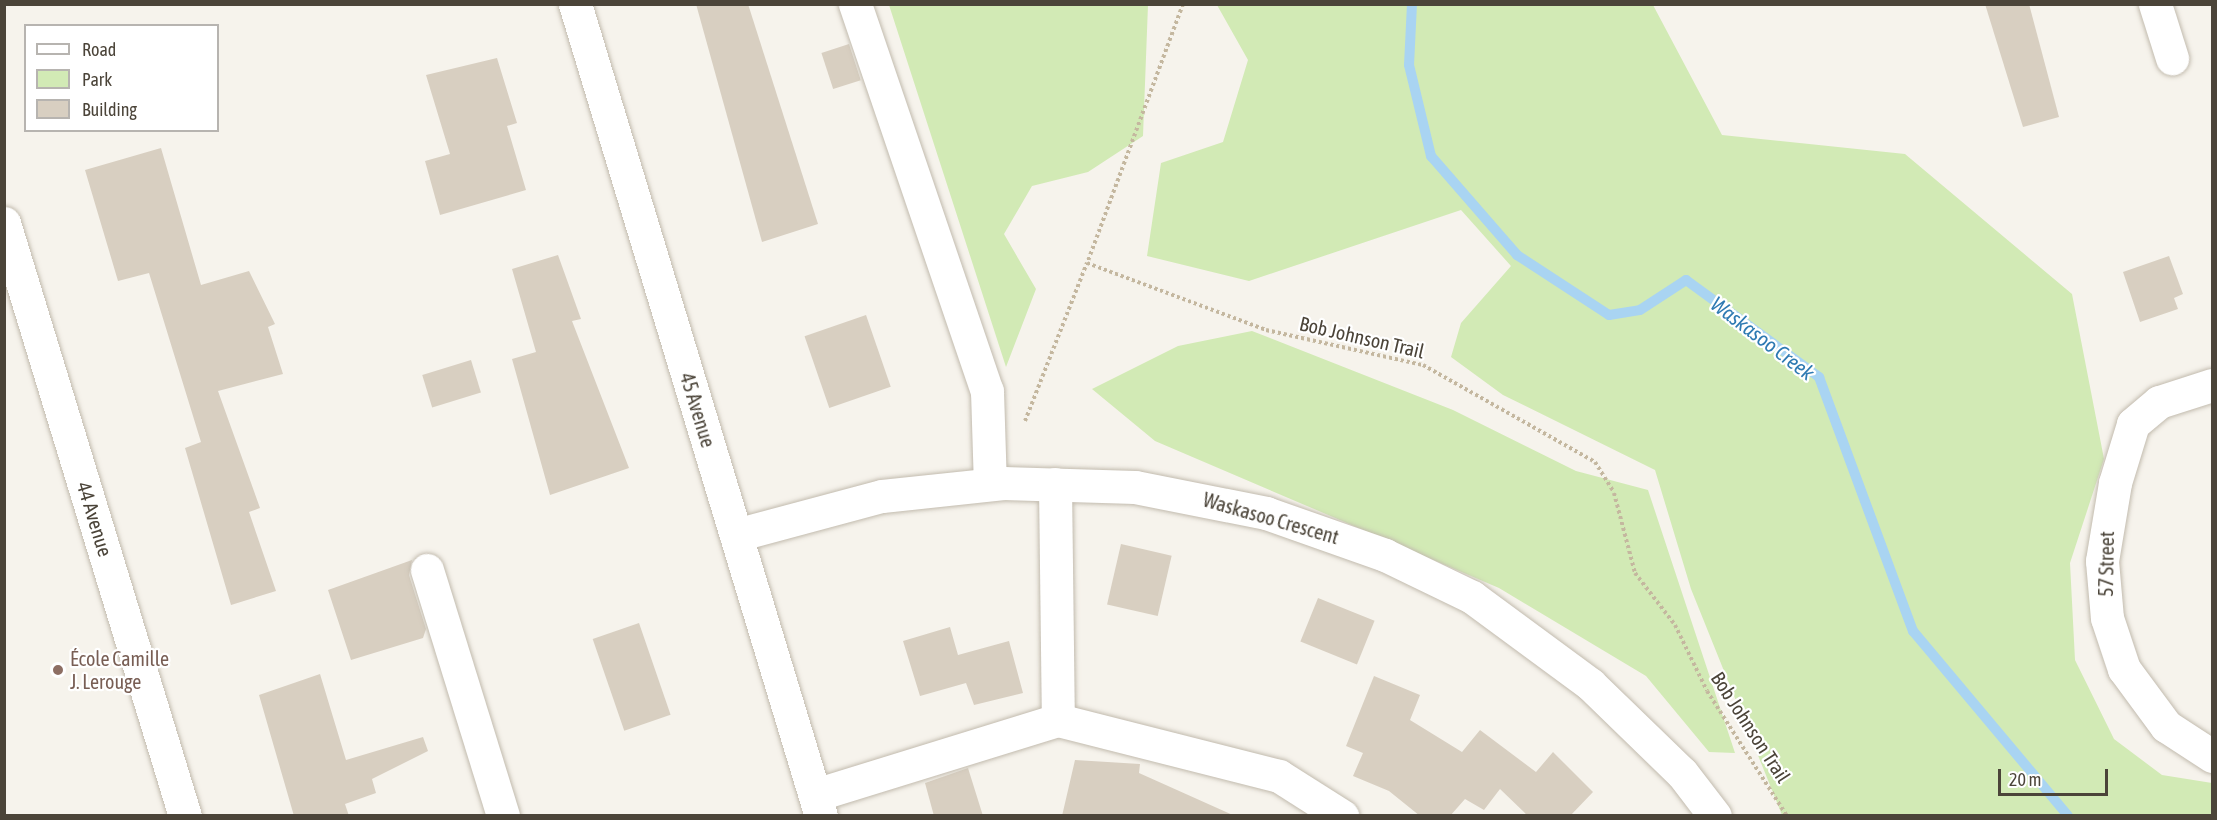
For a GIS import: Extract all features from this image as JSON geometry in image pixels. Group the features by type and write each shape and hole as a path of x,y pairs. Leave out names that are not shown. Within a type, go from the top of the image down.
{"street":[{"name":"45 Avenue","path":"575,4 818,805"},
{"path":"855,4 987,391 990,484"},
{"path":"2155,4 2172,58"},
{"name":"44 Avenue","path":"4,223 185,816"},
{"name":"57 Street","path":"2212,385 2159,402 2133,424 2115,483 2102,561 2107,618 2124,669 2166,726 2212,756"},
{"name":"Waskasoo Crescent","path":"736,535 882,496 990,484 1135,487 1221,501 1314,527 1446,584 1590,684 1682,773 1715,816"},
{"path":"1055,484 1058,720"},
{"path":"427,570 502,816"},
{"path":"818,805 1058,720 1279,776 1342,816"}],"path":[{"path":"1022,432 1183,4"},
{"name":"Bob Johnson Trail","path":"1087,263 1266,330 1423,365 1595,462 1614,493 1635,573 1676,625 1707,691 1787,816"}],"green space":[{"path":"889,5 1148,5 1143,136 1088,172 1032,186 1004,234 1036,289 1006,367"},
{"path":"1217,5 1653,5 1722,135 1905,154 2072,294 2104,459 2070,563 2075,660 2114,739 2162,775 2212,783 2212,815 1782,815 1691,589 1655,470 1503,395 1451,357 1461,323 1511,266 1461,210 1249,281 1147,256 1161,163 1223,142 1248,60"},
{"path":"1252,331 1453,410 1576,471 1648,490 1735,753 1709,752 1646,676 1499,588 1155,441 1092,389 1178,346"}],"building":[{"path":"696,4 748,4 818,224 762,242"},
{"path":"1985,4 2029,4 2059,117 2023,127"},
{"path":"849,44 861,80 833,89 821,53"},
{"path":"497,58 517,123 507,126 526,190 440,215 425,161 450,154 426,75"},
{"path":"161,148 201,285 249,271 275,324 268,327 283,374 218,391 260,508 249,512 276,591 231,605 185,448 201,442 149,273 118,281 85,170"},
{"path":"558,255 581,319 572,321 629,468 550,495 512,359 536,352 512,269"},
{"path":"2169,256 2183,294 2174,298 2178,309 2140,322 2123,272"},
{"path":"866,315 891,387 829,408 805,336"},
{"path":"471,360 481,393 432,407 422,375"},
{"path":"1121,544 1172,556 1158,616 1107,604"},
{"path":"412,560 409,575 426,629 423,638 351,660 328,590"},
{"path":"1318,598 1375,621 1357,664 1300,642"},
{"path":"639,623 671,715 624,731 593,639"},
{"path":"950,627 958,655 1009,641 1023,693 974,705 966,683 920,696 903,641"},
{"path":"320,674 346,760 423,737 428,751 372,779 376,793 345,804 349,816 294,816 259,695"},
{"path":"1374,676 1420,695 1410,720 1462,752 1480,730 1536,772 1553,752 1593,792 1570,816 1528,816 1500,789 1484,810 1465,799 1450,816 1420,816 1389,791 1353,776 1363,753 1346,746"},
{"path":"1075,760 1140,764 1139,773 1235,816 1062,816"},
{"path":"968,768 983,816 934,816 925,783"}],"waterway":[{"name":"Waskasoo Creek","path":"1412,4 1409,65 1431,156 1517,255 1609,315 1640,310 1686,280 1819,377 1913,631 2068,816"}],"place":[{"name":"École Camille J. Lerouge","path":"58,670"}]}
